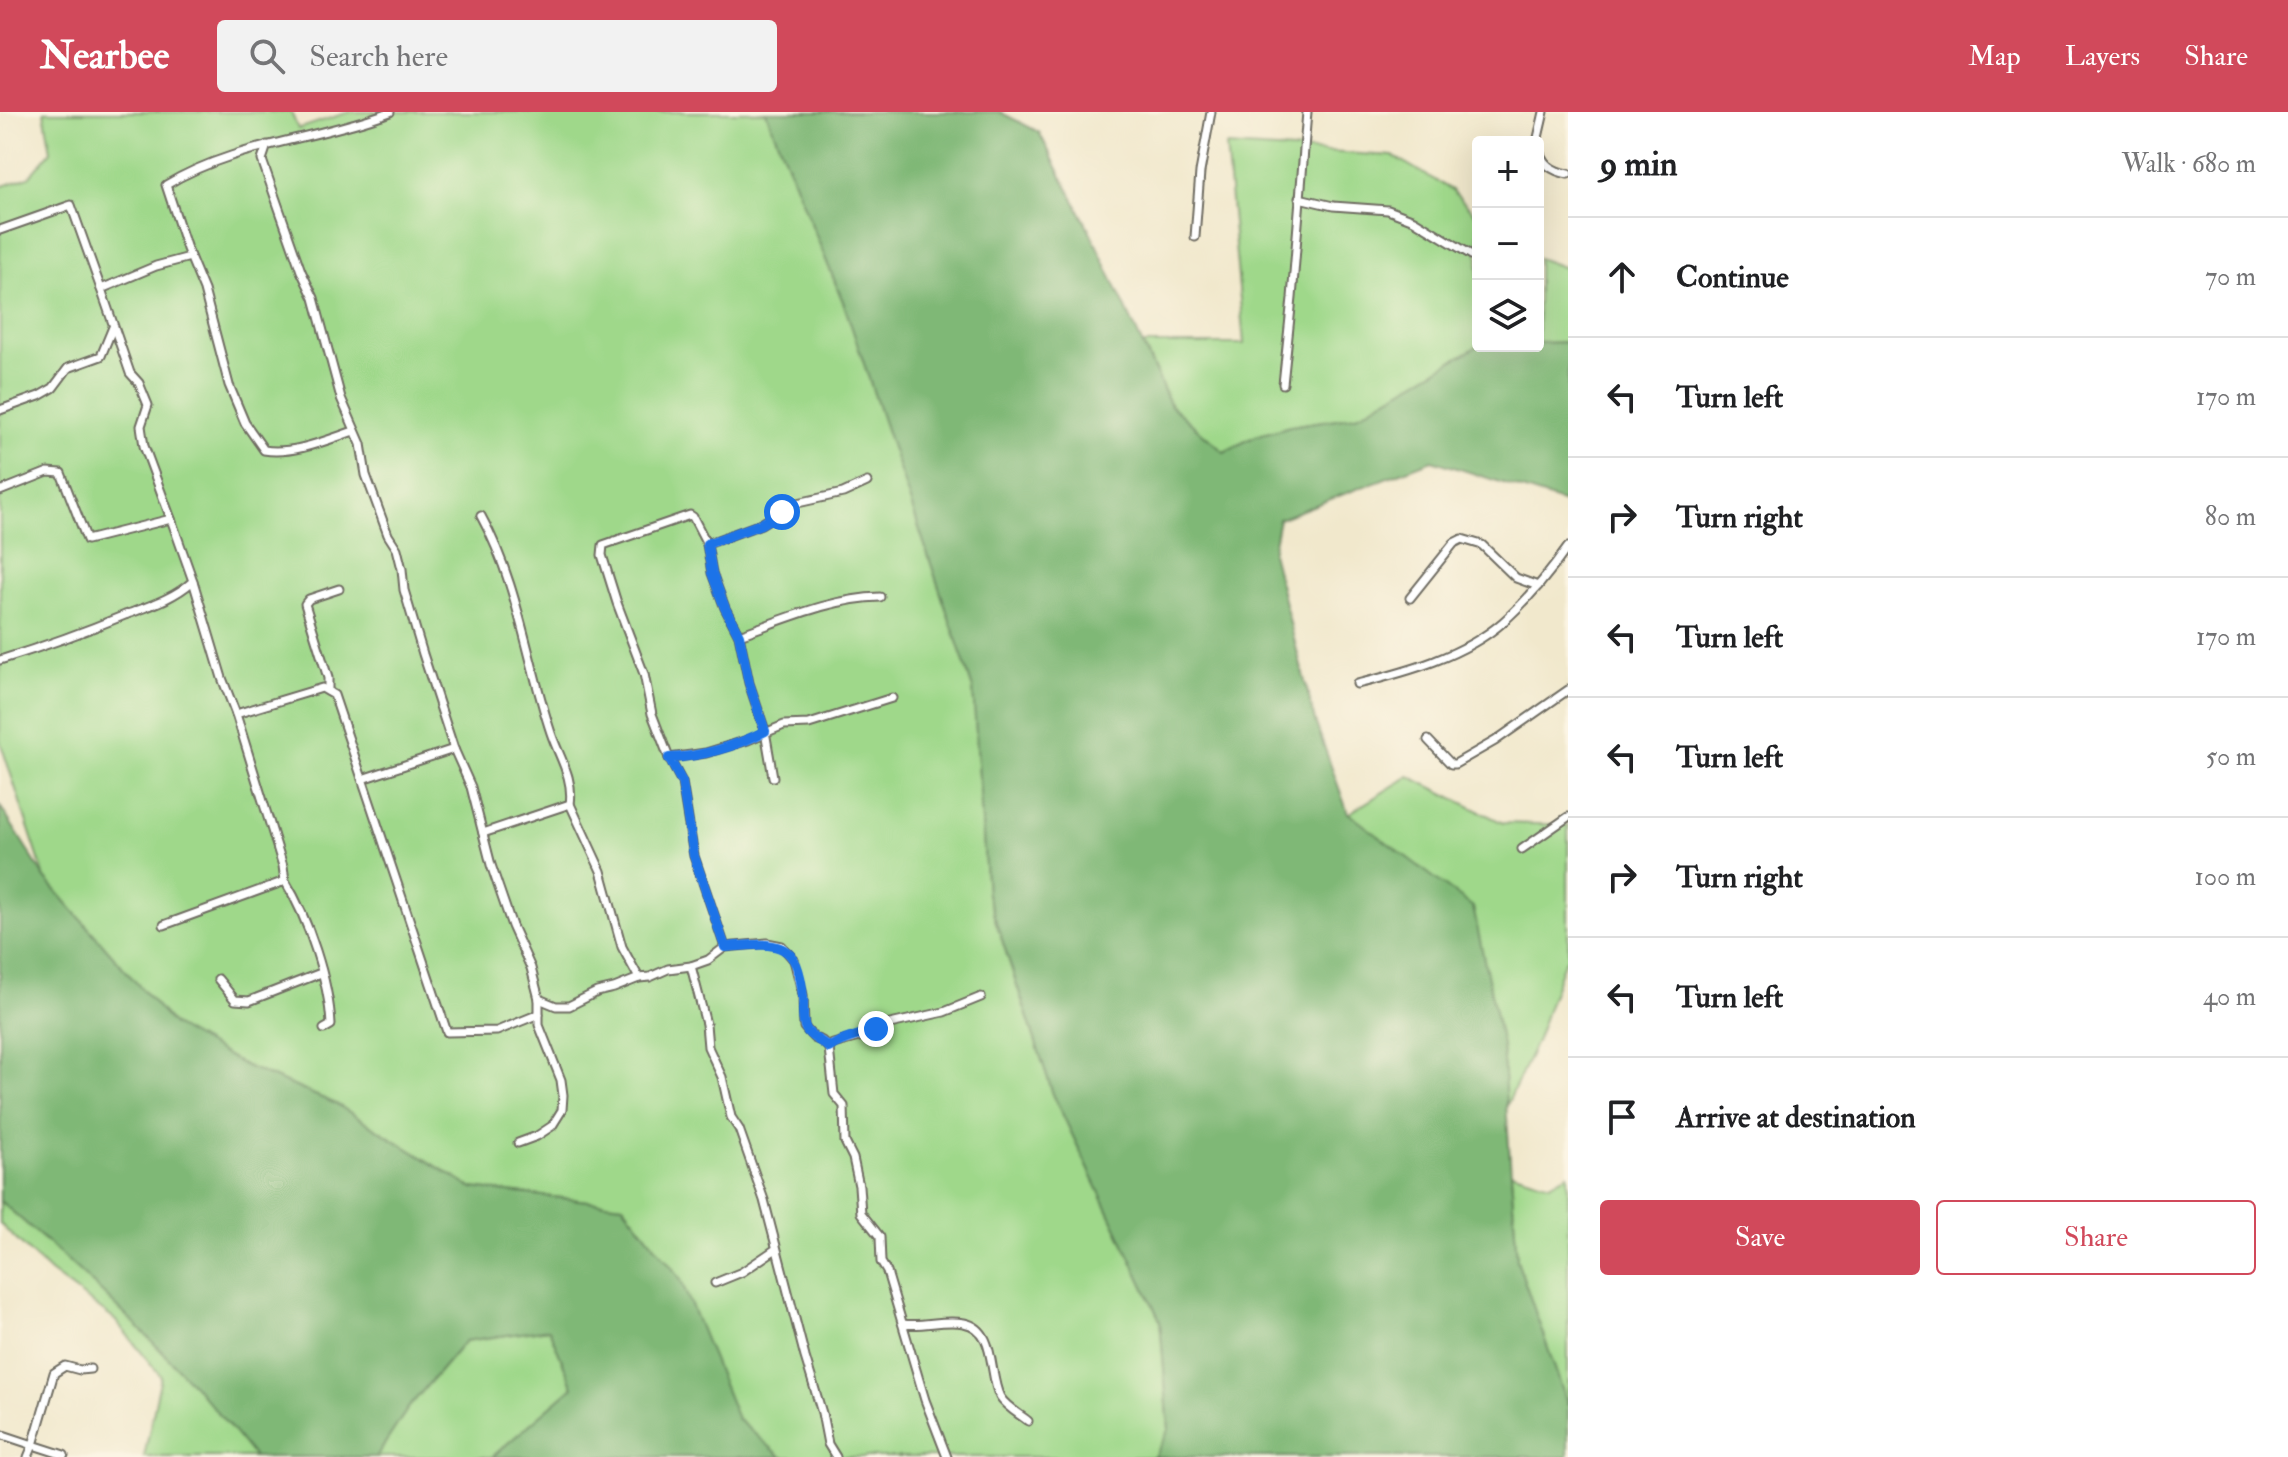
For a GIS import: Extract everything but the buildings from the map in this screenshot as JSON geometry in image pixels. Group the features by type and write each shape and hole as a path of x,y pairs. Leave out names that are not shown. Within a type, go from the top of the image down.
{"street":[{"path":"354,431 294,450 264,450 245,423 229,385 204,290 166,185 194,169 267,145 364,122 390,112"},
{"path":"1195,237 1200,172 1211,112"},
{"path":"1283,384 1307,112"},
{"path":"1540,136 1544,112"},
{"path":"267,145 262,160 301,271 314,298 341,398 361,444 366,475 397,549 404,590 454,749 471,787 491,865 512,926 531,968 539,999 539,1025 561,1080 562,1110 552,1126 518,1143"},
{"path":"1544,159 1554,171 1568,174"},
{"path":"1299,198 1333,206 1388,210 1414,220 1472,255"},
{"path":"0,230 71,205 130,373 139,383 148,405 141,426 144,446 193,581 283,866 285,881 306,918 330,1012 331,1025 324,1029"},
{"path":"101,289 156,266 190,257"},
{"path":"0,410 39,396 53,388 68,368 101,356 113,326"},
{"path":"0,491 48,472 61,473 87,540 171,519"},
{"path":"707,544 761,524 793,504 843,493 867,482"},
{"path":"725,947 694,856 682,782 652,714 644,674 602,555 603,545 690,515 693,517 707,544 712,573 739,635 749,683 765,731 773,777"},
{"path":"481,516 508,580 551,734 567,772 570,804 601,871 622,947 639,978"},
{"path":"1410,598 1454,543 1462,539 1482,545 1516,578 1538,586"},
{"path":"1357,684 1401,673 1477,640 1502,623 1538,586 1568,547"},
{"path":"1562,555 1568,565"},
{"path":"0,660 145,609 172,597 193,581"},
{"path":"328,691 328,678 305,604 309,599 339,589"},
{"path":"739,635 820,608 862,597 880,597"},
{"path":"236,714 322,688 334,695 447,1032 497,1031 539,1014"},
{"path":"1428,740 1451,764 1455,764 1495,741 1568,690"},
{"path":"669,758 706,753 784,725 819,721 892,698"},
{"path":"362,779 454,749"},
{"path":"483,833 570,804"},
{"path":"1522,849 1568,817"},
{"path":"164,925 285,881"},
{"path":"539,999 556,1006 569,1006 597,992 639,978 708,960 725,947 767,943 782,946 794,960 800,978 804,1027 829,1048 834,1094 844,1106 845,1142 853,1158 861,1213 880,1237 881,1262 887,1272 925,1400 947,1457"},
{"path":"691,966 706,1024 708,1047 722,1077 731,1117 739,1129 764,1200 828,1444 836,1457"},
{"path":"218,979 235,1000 249,1001 321,973"},
{"path":"829,1048 890,1024 944,1012 981,997"},
{"path":"715,1283 742,1272 776,1249"},
{"path":"903,1324 920,1326 945,1321 967,1323 980,1330 988,1346 1000,1398 1028,1421"},
{"path":"28,1457 54,1373 65,1366 90,1369"},
{"path":"0,1434 64,1455"}],"green space":[{"path":"44,112 291,112 298,129 349,112 766,112 844,304 973,689 987,895 1053,1094 1160,1320 1169,1429 1154,1457 782,1457 737,1419 680,1278 623,1205 472,1188 336,1104 245,1066 173,1025 45,878 0,741 0,187 29,177 51,151"},
{"path":"766,112 1000,112 1039,132 1090,231 1171,406 1224,452 1256,436 1290,426 1356,416 1472,349 1472,352 1544,352 1544,343 1568,342 1568,504 1432,460 1279,519 1272,553 1315,721 1348,813 1473,907 1502,1045 1517,1260 1568,1406 1568,1457 1154,1457 1169,1429 1160,1320 1053,1094 987,894 973,689 844,304"},
{"path":"1226,146 1393,156 1452,190 1472,211 1472,349 1356,416 1290,426 1256,436 1224,452 1171,406 1143,344 1244,344"},
{"path":"1544,260 1568,269 1568,342 1544,343"},
{"path":"1409,776 1503,823 1568,825 1568,958 1536,1042 1506,1107 1502,1045 1348,814"},
{"path":"0,806 45,878 173,1025 246,1066 336,1104 472,1188 623,1205 680,1278 737,1419 782,1457 492,1457 573,1387 549,1329 465,1341 408,1408 376,1457 254,1457 165,1355 68,1261 0,1201"},
{"path":"1511,1172 1550,1184 1568,1174 1568,1406 1517,1260"},
{"path":"0,1201 68,1261 165,1355 254,1457 144,1457 161,1376 115,1320 50,1272 0,1224"},
{"path":"549,1329 573,1387 492,1457 376,1457 408,1408 465,1341"}],"route":[{"path":"782,512 761,524 707,544 712,573 739,635 749,683 765,731 748,740 706,753 669,758 682,782 694,856 725,947 767,943 782,946 794,960 800,978 804,1027 829,1048 876,1029"}]}
